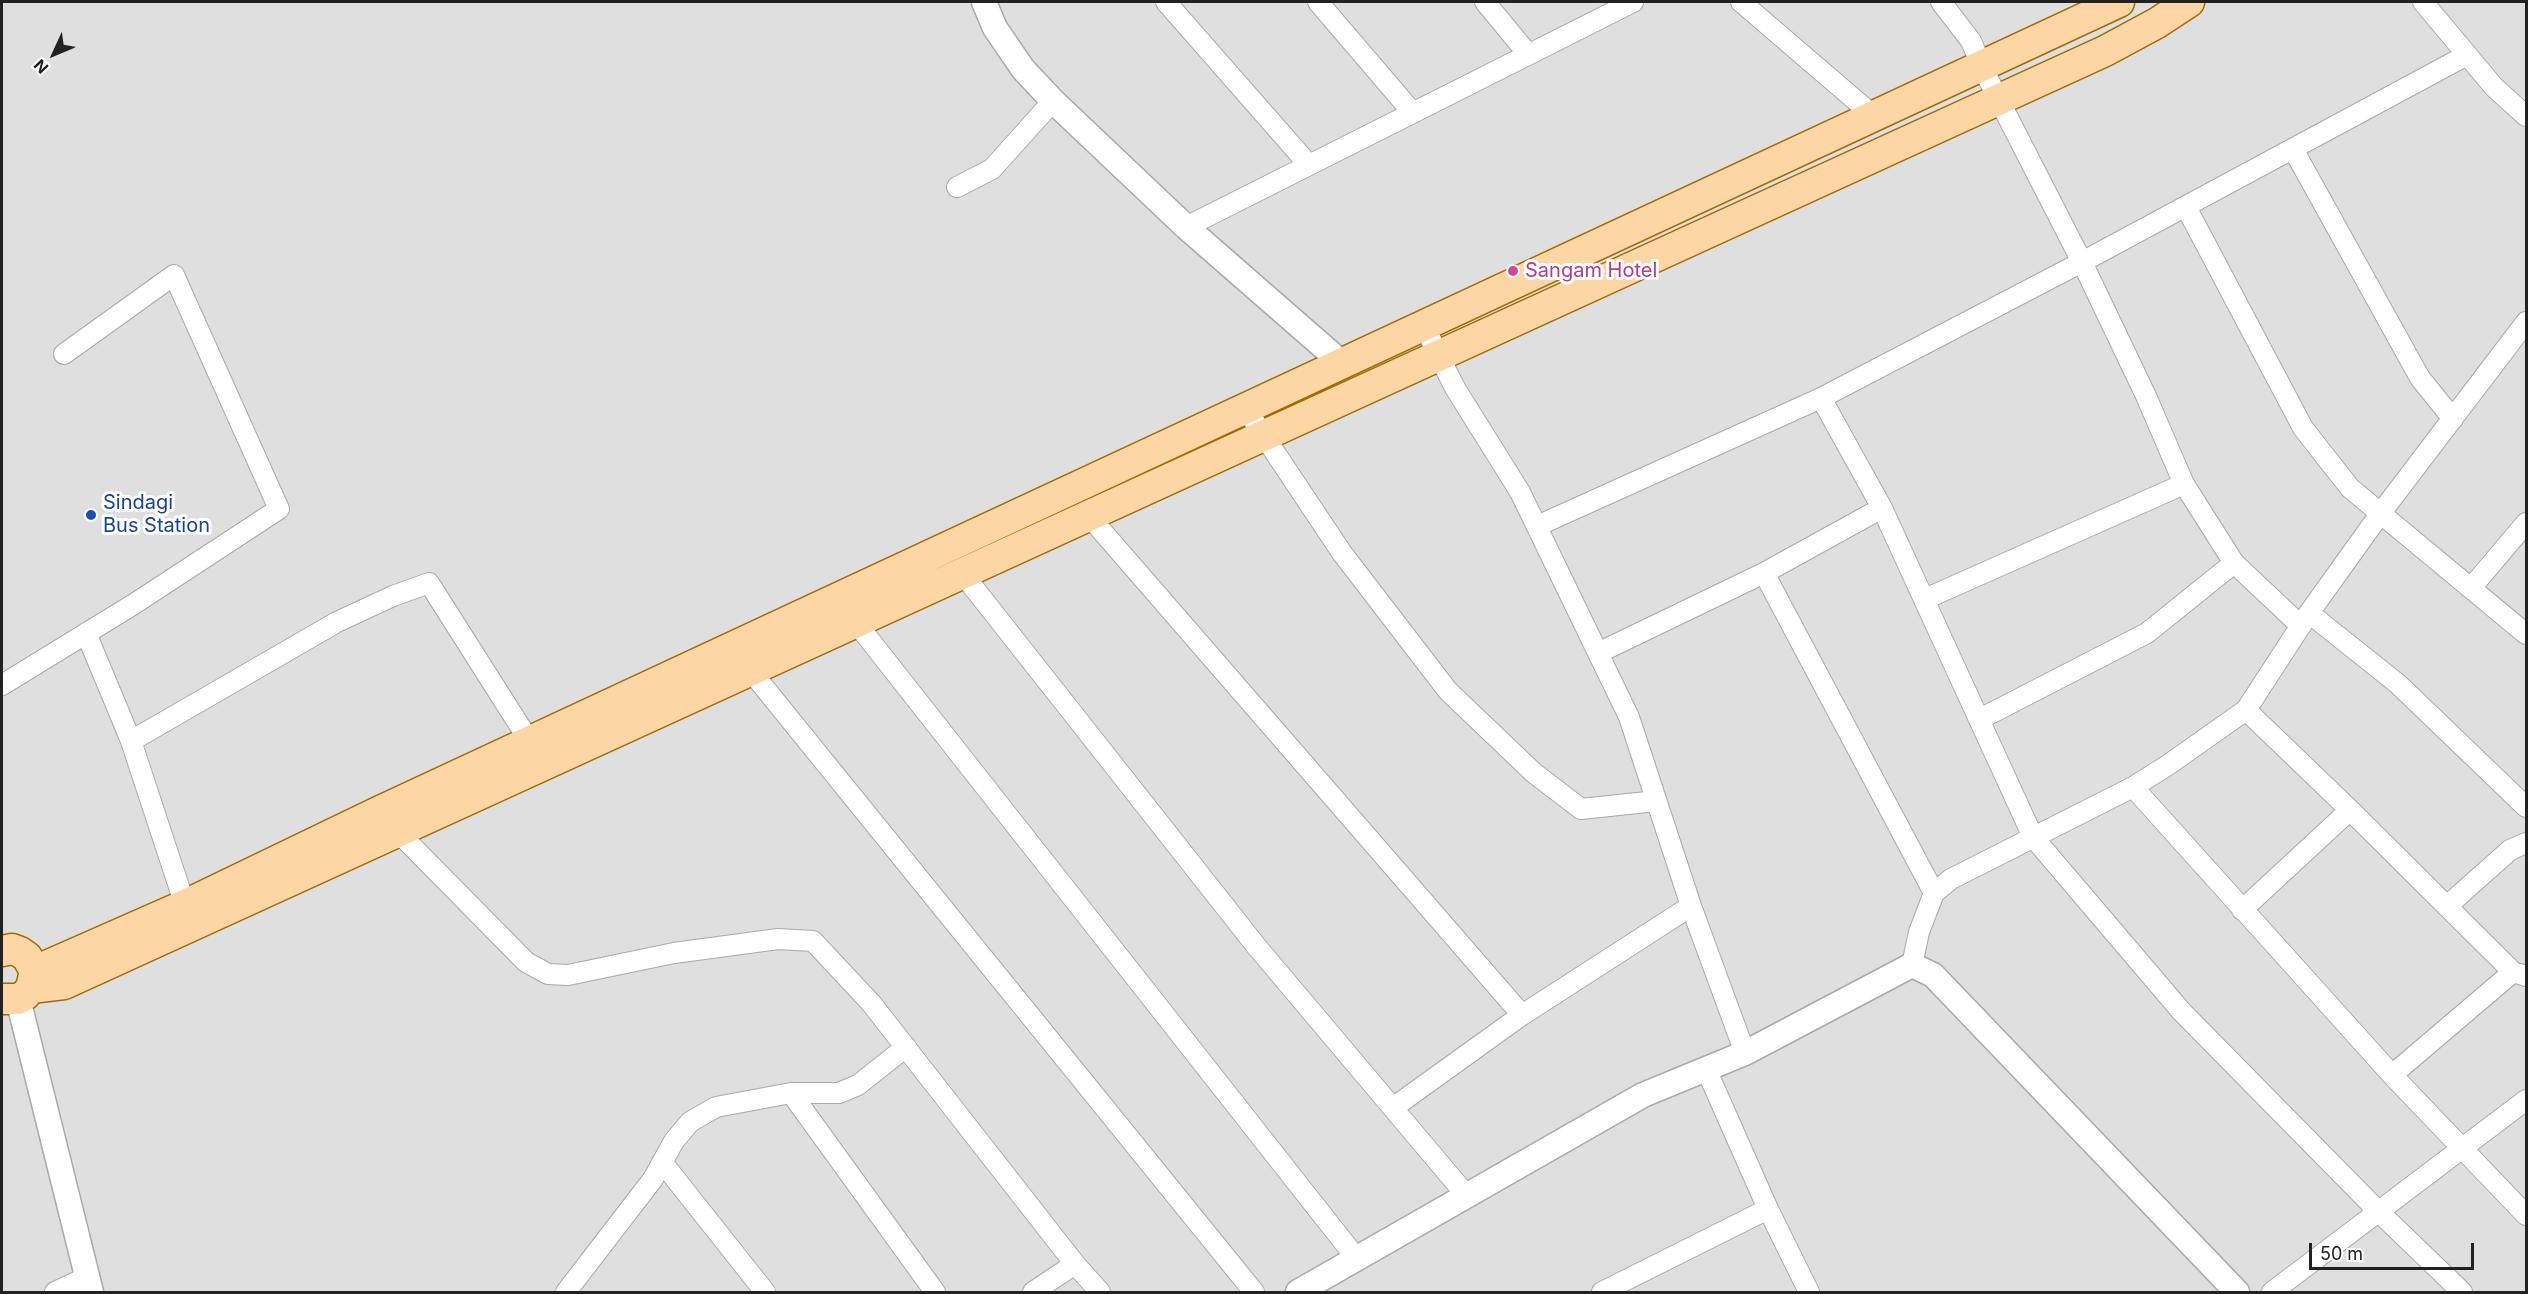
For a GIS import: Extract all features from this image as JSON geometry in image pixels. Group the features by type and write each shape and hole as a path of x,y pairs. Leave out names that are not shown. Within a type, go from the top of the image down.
{"main road":[{"path":"497,771 530,742 2119,2"},
{"path":"21,989 64,984 388,822 497,771 750,670 856,622 2115,45 2157,23 2189,2"},
{"path":"21,989 185,905 388,822"},
{"path":"2,948 12,949 27,957 21,989"}],"street":[{"path":"984,2 995,28 1023,69 1053,101 1186,227 1343,364"},
{"path":"1166,2 1309,165"},
{"path":"1318,2 1413,113"},
{"path":"1485,2 1528,54"},
{"path":"1186,227 1633,2"},
{"path":"1741,2 1875,117"},
{"path":"1941,2 1971,41 1998,99 2082,262 2146,396 2184,484 2234,563 2305,620 2398,684 2526,807"},
{"path":"2423,2 2494,87 2526,116"},
{"path":"1537,526 1821,398 2186,207 2467,55"},
{"path":"957,187 992,169 1053,101"},
{"path":"2293,149 2420,378 2453,419"},
{"path":"2186,207 2303,428 2350,488 2526,634"},
{"path":"2,685 279,508 174,275 64,354"},
{"path":"1912,965 1919,932 1934,893 1951,879 2133,787 2246,710 2305,620 2380,514 2526,322"},
{"path":"1424,326 1455,388 1520,492 1629,717 1691,906 1745,1053"},
{"path":"1821,398 1882,508 2033,837 2182,1012 2462,1293"},
{"path":"1246,409 1342,553 1448,691 1534,773 1581,808 1656,801"},
{"path":"1925,599 2184,484"},
{"path":"1599,653 1764,573 1882,508"},
{"path":"1088,515 1522,1015"},
{"path":"2471,588 2526,523"},
{"path":"1980,719 2147,633 2234,563"},
{"path":"962,573 1257,947 1467,1196"},
{"path":"1764,573 1934,893"},
{"path":"131,741 337,622 393,596 429,583 530,742"},
{"path":"837,599 1357,1258"},
{"path":"86,633 131,741 185,905"},
{"path":"750,670 1254,1293"},
{"path":"2246,710 2520,974 2392,1075"},
{"path":"2133,787 2392,1075 2461,1150 2526,1215"},
{"path":"2242,910 2350,810"},
{"path":"388,822 526,962 548,974 568,975 674,953 778,939 813,940 849,978 906,1047 1100,1293"},
{"path":"2447,906 2510,850 2526,843"},
{"path":"1394,1107 1522,1015 1691,906"},
{"path":"1298,1293 1643,1095 1745,1053 1912,965"},
{"path":"1912,965 1933,975 2237,1293"},
{"path":"21,989 88,1285 55,1293"},
{"path":"566,1293 653,1179 674,1141 690,1122 716,1107 791,1093 839,1093 858,1085 906,1047"},
{"path":"1706,1069 1768,1209 1809,1293"},
{"path":"791,1093 935,1293"},
{"path":"2272,1293 2526,1100"},
{"path":"662,1162 765,1293"},
{"path":"1602,1293 1768,1209"},
{"path":"1034,1293 1075,1264"}],"shaded area":[{"path":"2,2 2526,2 2526,1292 2,1292"}],"place":[{"name":"Sangam Hotel","path":"1513,271"},
{"name":"Sindagi Bus Station","path":"91,515"}]}
